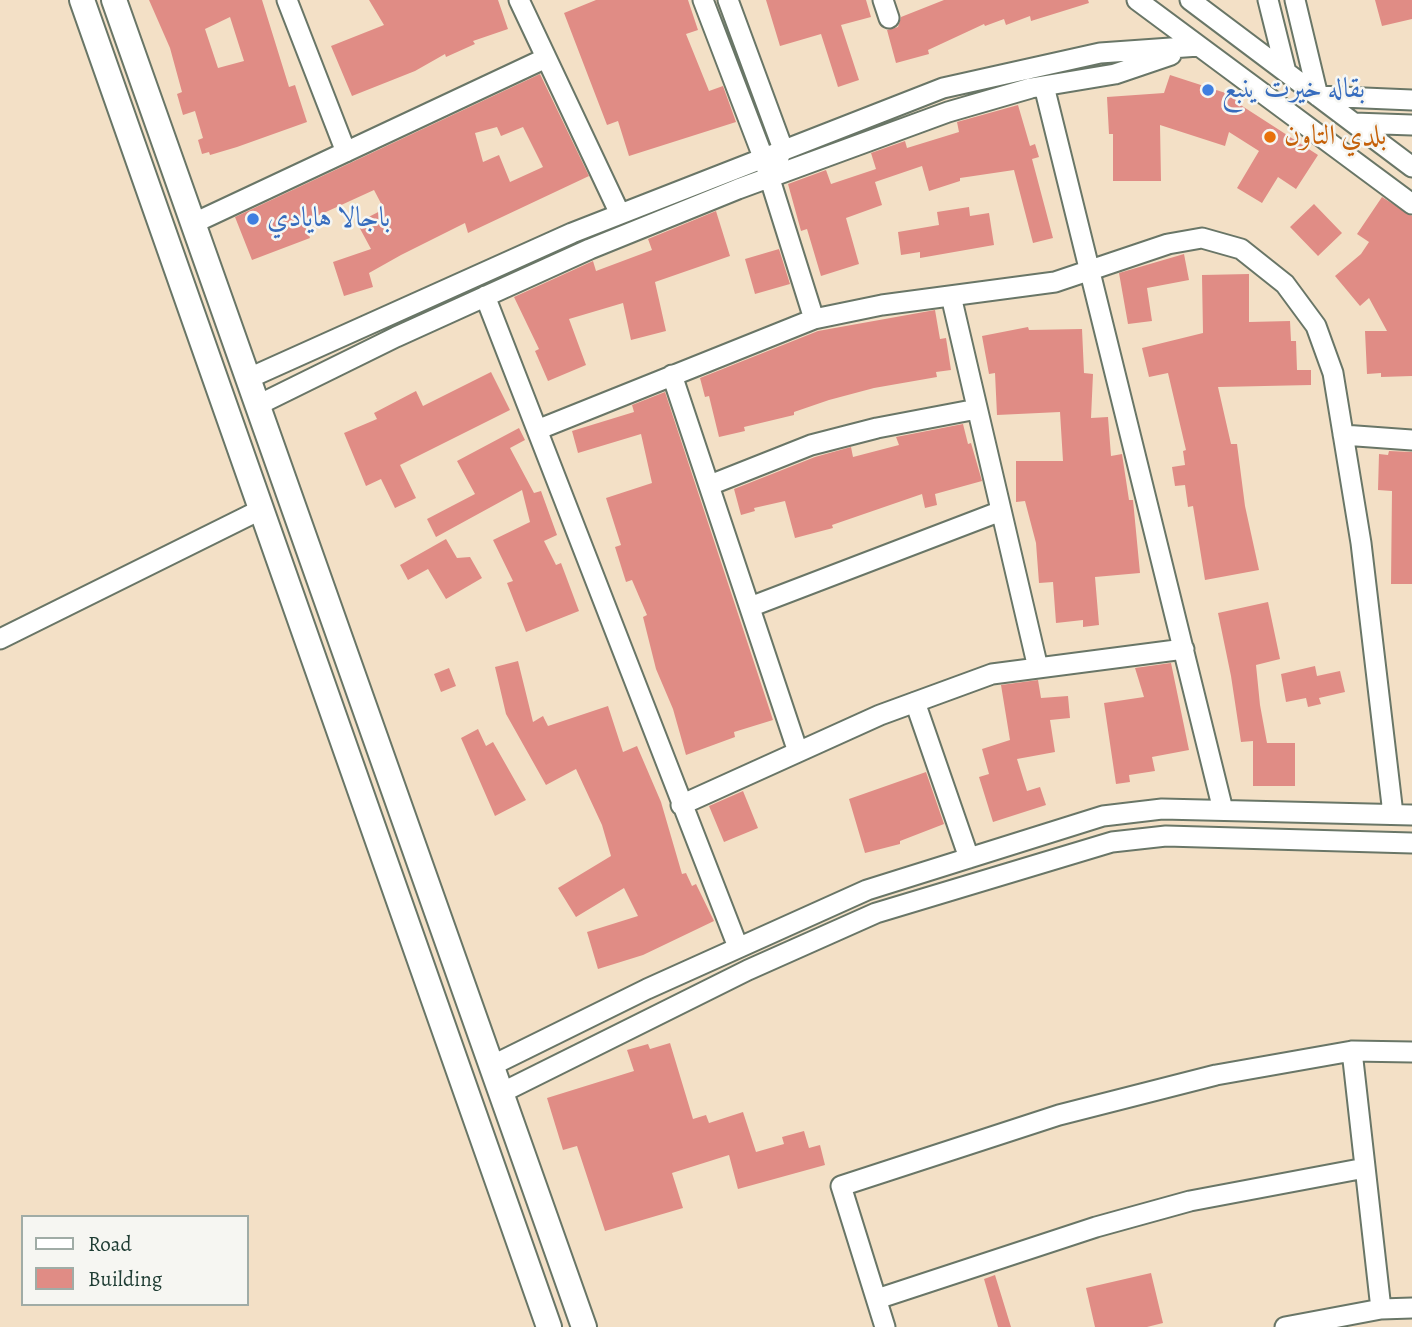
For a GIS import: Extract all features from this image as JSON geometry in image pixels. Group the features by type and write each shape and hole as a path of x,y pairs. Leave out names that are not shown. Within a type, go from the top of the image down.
{"main road":[{"path":"82,0 549,1327"},
{"path":"114,0 584,1327"}],"street":[{"path":"287,0 346,152"},
{"path":"519,0 620,214"},
{"path":"703,0 763,157 814,319"},
{"path":"728,0 783,149 768,178"},
{"path":"1137,0 1412,204"},
{"path":"1191,0 1412,167"},
{"path":"1268,0 1286,72"},
{"path":"1295,0 1318,96"},
{"path":"247,379 620,214 943,88 1100,52 1199,46"},
{"path":"256,405 590,249 768,178 948,112 1044,86 1115,74 1199,46"},
{"path":"192,224 546,58"},
{"path":"1044,86 1223,810"},
{"path":"1318,96 1412,100"},
{"path":"1354,123 1412,125"},
{"path":"491,1066 738,947 867,890 1102,816 1163,809 1403,814 1333,373 1316,326 1285,284 1241,249 1202,238 1168,244 1055,282 814,319 537,430"},
{"path":"485,296 738,947"},
{"path":"951,296 1038,668"},
{"path":"672,375 798,752"},
{"path":"710,485 811,445 877,428 977,410"},
{"path":"1343,435 1412,440"},
{"path":"0,639 262,509"},
{"path":"750,607 1001,511"},
{"path":"681,805 915,702 992,674 1184,649"},
{"path":"915,702 969,858"},
{"path":"501,1093 748,970 876,913 1099,845 1166,836 1412,843"},
{"path":"1352,1051 1381,1309"},
{"path":"885,1327 841,1186 1059,1115 1216,1075 1352,1051 1412,1052"},
{"path":"877,1300 1096,1227 1190,1201 1365,1168"},
{"path":"1285,1327 1381,1309 1412,1308"}],"building":[{"path":"149,0 262,0 289,87 295,85 307,122 237,147 210,155 209,152 202,154 198,140 203,138 195,111 183,115 177,94 182,92 170,48","holes":["230,17 244,61 218,68 205,29"]},
{"path":"369,0 498,0 508,29 473,41 475,44 446,57 445,54 415,71 352,96 331,46 384,25"},
{"path":"596,0 688,0 698,30 686,34 709,91 723,86 736,122 629,156 618,121 607,125 564,13"},
{"path":"766,0 866,0 871,17 841,25 859,80 838,87 821,34 780,46"},
{"path":"944,0 1088,0 1089,3 1031,21 1030,16 1006,25 1004,19 985,26 984,24 928,50 929,54 896,63 887,30 898,27 901,17"},
{"path":"1375,0 1412,0 1412,19 1382,26"},
{"path":"540,74 589,176 468,233 465,223 369,273 373,287 344,296 333,262 371,249 357,223 384,209 374,190 304,222 310,238 252,260 235,217","holes":["497,127 501,136 523,127 543,167 510,182 499,155 483,162 475,133"]},
{"path":"1170,75 1241,98 1239,104 1318,155 1296,189 1278,177 1262,203 1237,188 1259,151 1229,132 1225,146 1160,125 1161,181 1113,181 1113,134 1109,134 1107,97 1164,93"},
{"path":"1018,105 1030,146 1035,144 1039,157 1032,159 1053,238 1033,243 1014,170 960,178 960,181 929,191 922,166 875,182 882,205 846,218 859,264 821,276 807,229 801,231 788,184 826,170 831,184 876,169 871,153 905,141 907,148 959,132 957,122"},
{"path":"1382,197 1412,216 1412,376 1381,377 1381,373 1367,374 1365,331 1387,331 1369,298 1360,306 1335,276 1361,254 1369,242 1357,234"},
{"path":"1314,204 1342,233 1318,256 1290,227"},
{"path":"969,207 970,216 989,213 994,245 920,258 920,252 901,255 898,232 939,225 937,212"},
{"path":"716,211 730,256 655,282 666,331 631,340 623,303 569,319 586,365 548,381 535,351 539,349 514,297 593,261 596,271 652,250 648,239"},
{"path":"779,249 790,284 755,294 745,259"},
{"path":"1184,254 1189,280 1147,288 1152,321 1128,324 1119,273"},
{"path":"1249,274 1249,322 1290,321 1291,341 1296,341 1297,370 1311,370 1311,385 1218,387 1231,444 1237,444 1245,506 1259,570 1205,580 1193,506 1188,507 1185,485 1175,486 1172,467 1185,465 1183,451 1186,450 1168,373 1149,377 1142,348 1203,333 1202,275"},
{"path":"935,310 940,339 946,338 951,370 936,372 937,377 874,388 829,400 794,412 794,415 744,427 745,431 719,437 709,396 705,397 700,378 818,331"},
{"path":"1028,327 1029,330 1082,329 1084,373 1093,374 1091,418 1108,417 1111,456 1122,454 1129,500 1133,500 1140,573 1095,577 1099,625 1083,627 1083,620 1056,623 1053,582 1039,583 1036,543 1025,501 1016,502 1016,461 1063,461 1060,412 997,415 995,373 989,374 982,336"},
{"path":"491,372 510,410 400,465 416,498 395,508 381,479 366,486 344,433 377,419 374,413 416,391 423,406"},
{"path":"665,392 773,720 734,732 735,737 686,755 673,709 656,669 643,617 647,615 632,580 626,582 615,547 621,545 606,498 652,483 641,434 578,453 572,431 634,412 632,405"},
{"path":"963,424 982,481 935,494 937,505 925,508 922,494 832,525 833,528 795,538 785,501 754,508 755,511 741,515 734,489 815,457 851,447 853,457 899,445 896,437"},
{"path":"519,428 525,440 510,448 534,493 541,491 557,535 544,541 556,565 561,563 579,611 526,632 507,583 513,581 493,540 530,522 522,490 436,537 427,519 475,494 457,461"},
{"path":"1389,451 1412,452 1412,584 1391,584 1392,491 1378,490 1379,454 1388,455"},
{"path":"446,539 457,558 470,557 482,578 446,599 428,569 408,580 400,565"},
{"path":"1268,602 1280,659 1256,665 1260,705 1267,743 1295,743 1295,786 1253,786 1253,741 1241,742 1218,613"},
{"path":"518,661 533,722 543,716 548,726 608,706 623,752 637,746 661,802 682,874 686,873 692,886 696,884 714,921 643,955 598,969 587,932 638,916 624,888 576,917 558,888 611,856 602,825 576,769 546,785 506,714 495,667"},
{"path":"1171,663 1189,750 1152,757 1155,771 1129,775 1130,782 1116,784 1104,703 1144,697 1135,668"},
{"path":"1315,666 1317,676 1340,671 1345,692 1319,698 1321,704 1308,707 1306,698 1286,702 1281,674"},
{"path":"449,668 456,686 441,692 434,674"},
{"path":"1038,680 1041,698 1068,696 1070,718 1050,720 1055,752 1017,759 1027,791 1040,787 1046,805 993,822 979,777 989,774 982,749 1010,740 1001,685"},
{"path":"478,729 486,746 493,742 526,800 495,816 461,738"},
{"path":"926,772 944,824 900,841 900,844 865,853 849,799"},
{"path":"743,791 758,828 724,842 709,806"},
{"path":"670,1043 693,1119 706,1115 709,1123 743,1112 756,1152 784,1144 782,1137 804,1131 809,1148 820,1145 825,1165 738,1189 729,1155 672,1173 683,1208 605,1231 577,1146 563,1150 547,1098 634,1071 627,1050 648,1044 650,1049"},
{"path":"1151,1273 1163,1323 1147,1327 1095,1327 1086,1288"},
{"path":"995,1275 1011,1327 998,1327 984,1279"}],"place":[{"name":"بقاله خيرت ينبع","path":"1208,90"},
{"name":"بلدي التاون","path":"1270,137"},
{"name":"باجالا هايادي","path":"253,219"}]}
